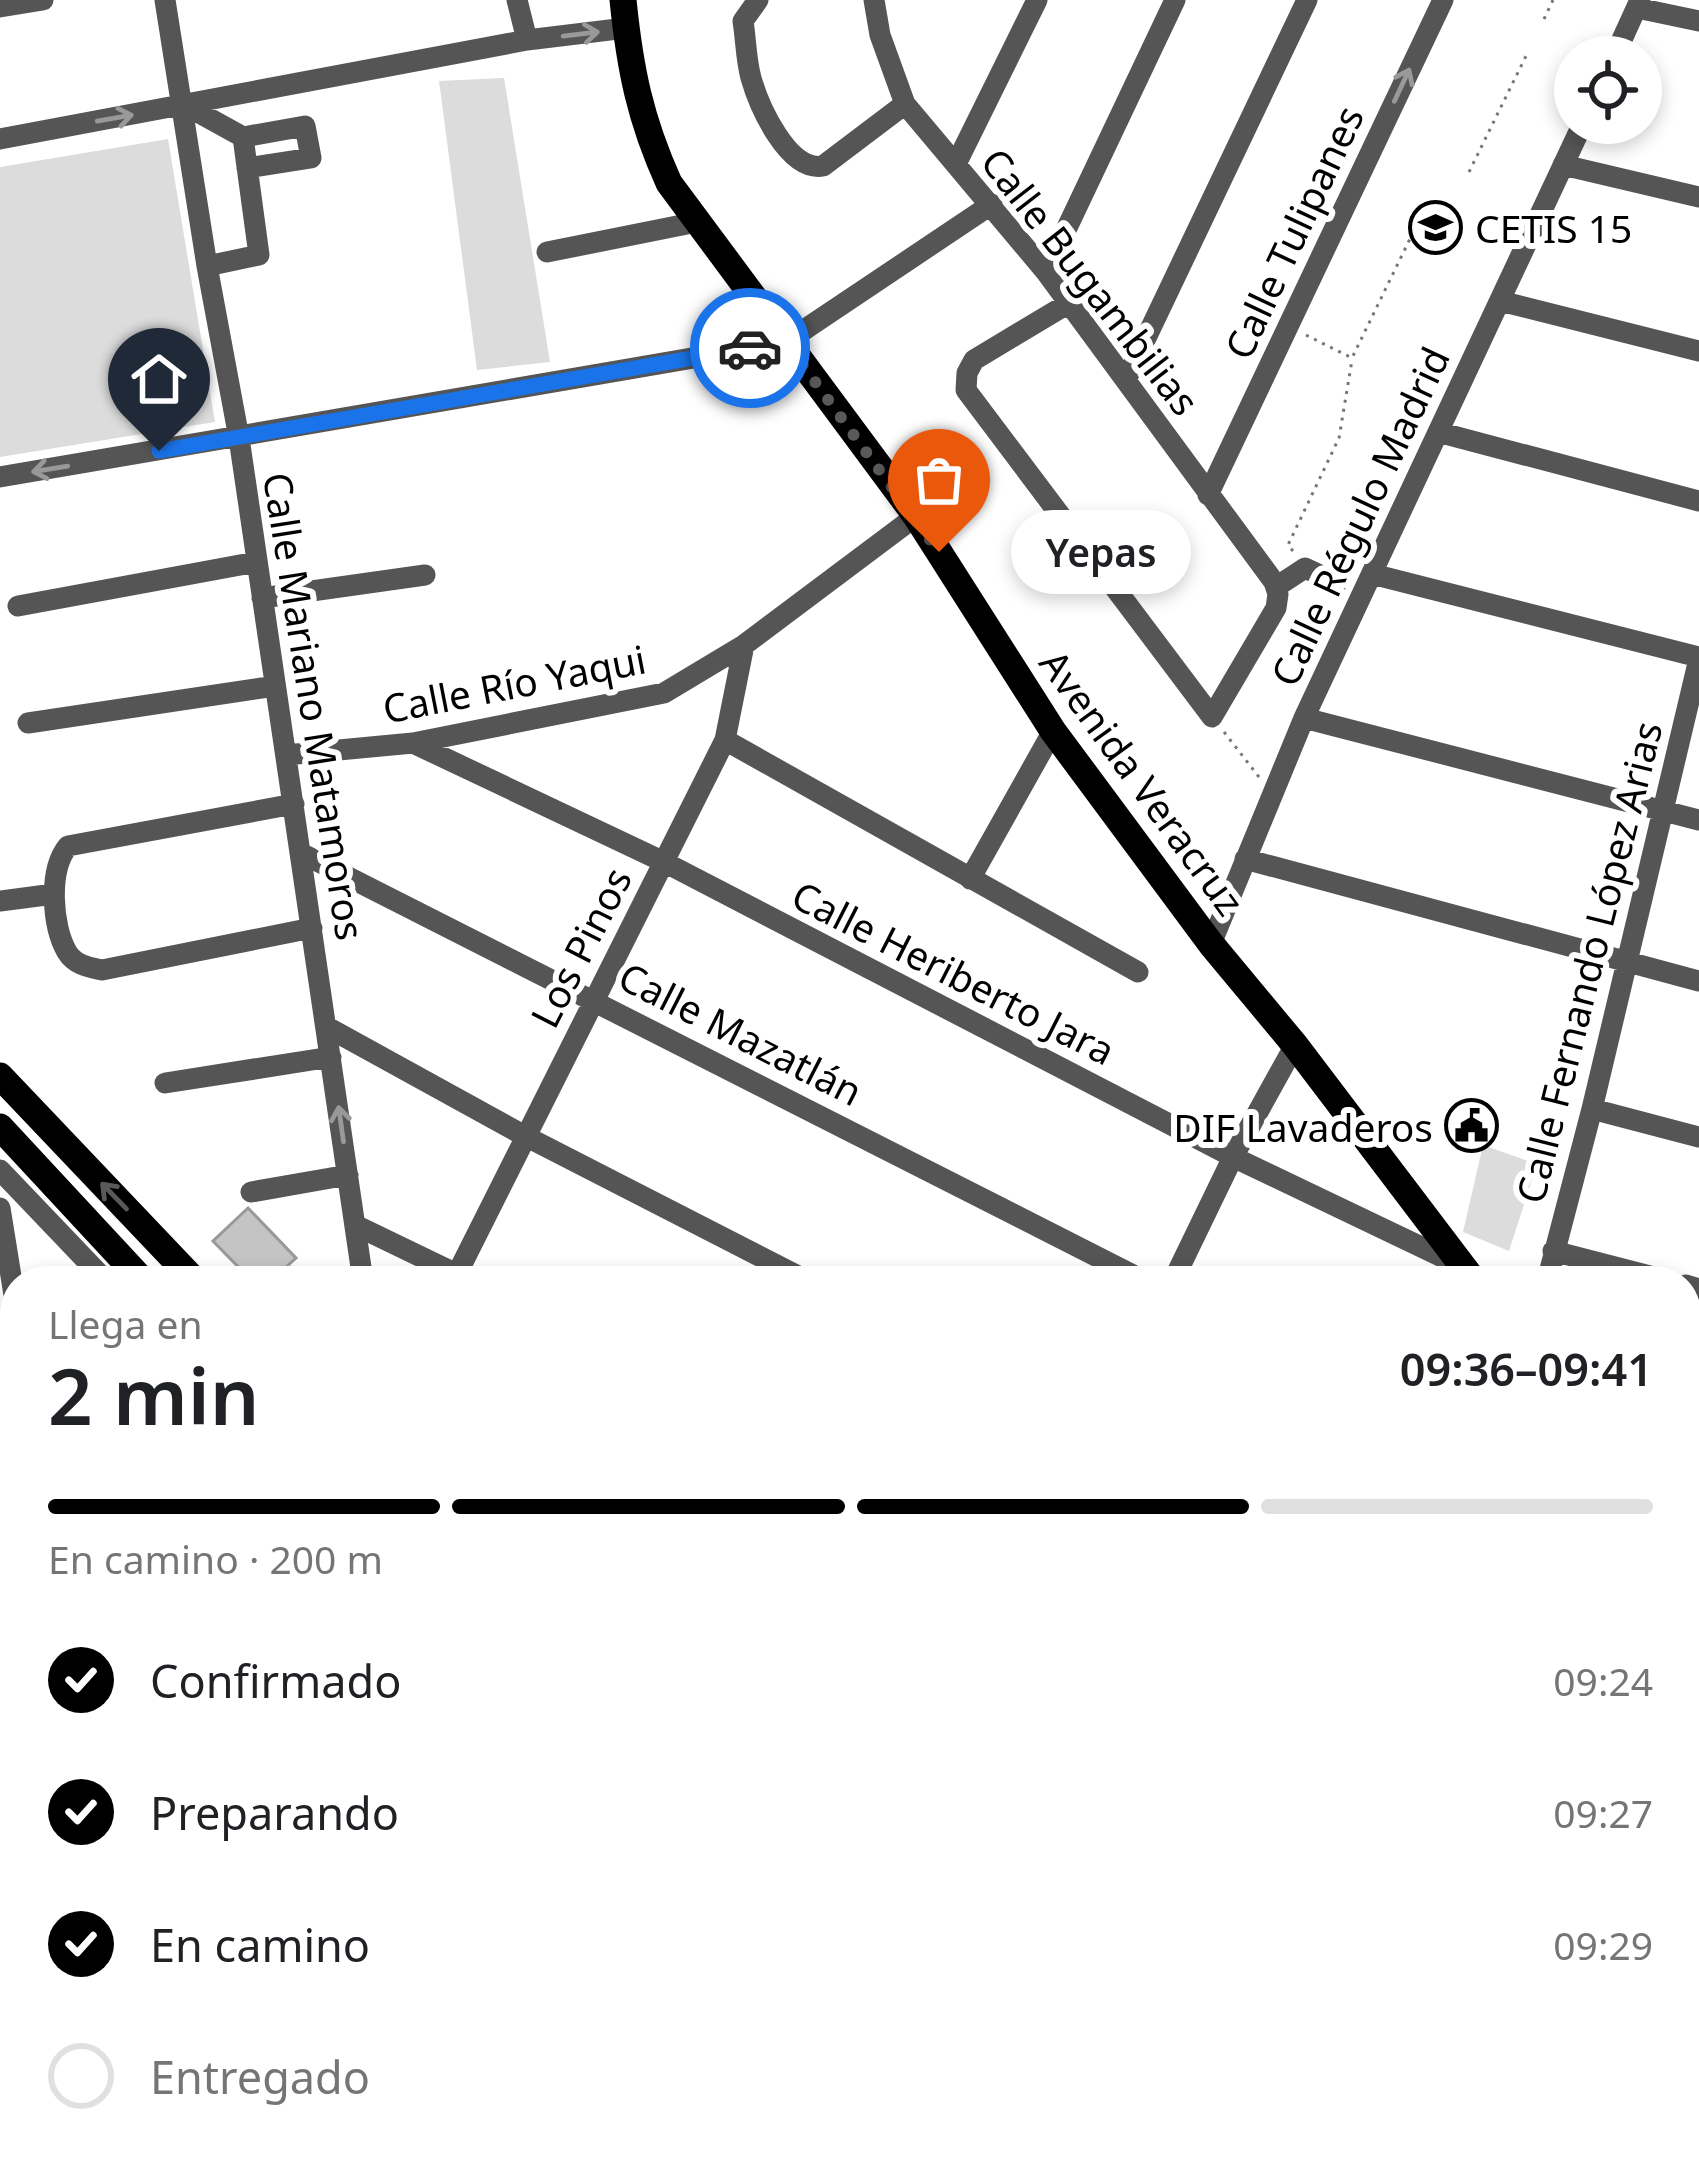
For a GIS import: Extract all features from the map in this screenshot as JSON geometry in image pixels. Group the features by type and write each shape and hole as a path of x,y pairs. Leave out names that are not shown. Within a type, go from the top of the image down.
{"main road":[{"name":"Avenida Veracruz","path":"624,14 633,88 647,136 669,183 916,516 1053,731 1211,944 1462,1266"},
{"path":"0,1076 181,1266"},
{"path":"3,1138 128,1266"}],"street":[{"path":"0,7 43,0"},
{"name":"Calle Mariano Matamoros","path":"165,0 239,438 361,1266"},
{"path":"517,0 527,40"},
{"path":"758,0 743,22 750,76 767,121 799,161 811,168 823,166 905,104"},
{"name":"Calle Bugambilias","path":"874,0 880,35 905,104 1046,272 1277,591"},
{"path":"880,35 896,0"},
{"path":"956,164 1037,0"},
{"path":"1046,272 1175,0"},
{"path":"1126,380 1307,0"},
{"name":"Calle Tulipanes","path":"1208,494 1443,0"},
{"path":"1624,36 1639,4 1699,21"},
{"path":"0,139 527,40 624,14"},
{"path":"184,105 243,137 305,126 311,158 248,168"},
{"path":"207,266 259,255 243,137"},
{"name":"Calle Régulo Madrid","path":"1211,944 1304,718 1573,144"},
{"path":"1563,165 1699,197"},
{"path":"0,477 786,342 992,204"},
{"path":"547,251 697,222"},
{"path":"1500,302 1699,351"},
{"path":"1069,303 974,360 967,373 967,390 1212,717 1276,608 1277,591 1305,568 1336,584"},
{"path":"1438,432 1699,501"},
{"name":"Calle Río Yaqui","path":"286,755 412,743 664,693 744,645 916,516"},
{"path":"18,606 256,562"},
{"path":"262,598 425,574"},
{"path":"1372,574 1699,658"},
{"name":"Los Pinos","path":"469,1266 525,1136 725,740 744,645"},
{"name":"Calle Fernando López Arias","path":"1550,1266 1699,658"},
{"path":"28,723 274,686"},
{"path":"1304,718 1699,820"},
{"path":"970,879 1053,731"},
{"path":"725,740 1138,972"},
{"name":"Calle Heriberto Jara","path":"412,743 664,862 1452,1266"},
{"path":"294,804 68,846 57,859 54,894 66,951 80,965 102,970 312,928"},
{"name":"Calle Mazatlán","path":"302,853 1116,1266"},
{"path":"1245,859 1699,981"},
{"path":"0,901 54,894"},
{"path":"327,1027 525,1136 779,1266"},
{"path":"1180,1266 1294,1045"},
{"path":"165,1083 331,1058"},
{"path":"1592,1109 1699,1137"},
{"path":"3,1138 32,1110"},
{"path":"0,1170 92,1266"},
{"path":"251,1192 348,1175"},
{"path":"0,1208 9,1266"},
{"path":"356,1226 441,1266"},
{"path":"1553,1251 1611,1266"}],"path":[{"path":"1544,19 1553,0"},
{"path":"1469,172 1526,56"},
{"path":"1305,568 1288,544 1339,438 1352,358 1423,212 1445,222 1451,209"},
{"path":"1300,332 1352,358"},
{"path":"1212,717 1272,794"}],"shaded area":[{"path":"504,78 550,362 477,370 439,81"},
{"path":"168,139 215,422 0,457 0,167"},
{"path":"1483,1145 1537,1164 1509,1251 1463,1232"}],"building":[{"path":"248,1208 296,1258 287,1266 237,1266 213,1241"}],"way so far":[{"path":"750,348 786,342 939,552"}],"place":[{"name":"CETIS 15","path":"1436,227"},
{"name":"Yepas","path":"939,552"},
{"name":"DIF Lavaderos","path":"1472,1126"}],"route":[{"path":"159,451 750,348"}]}
